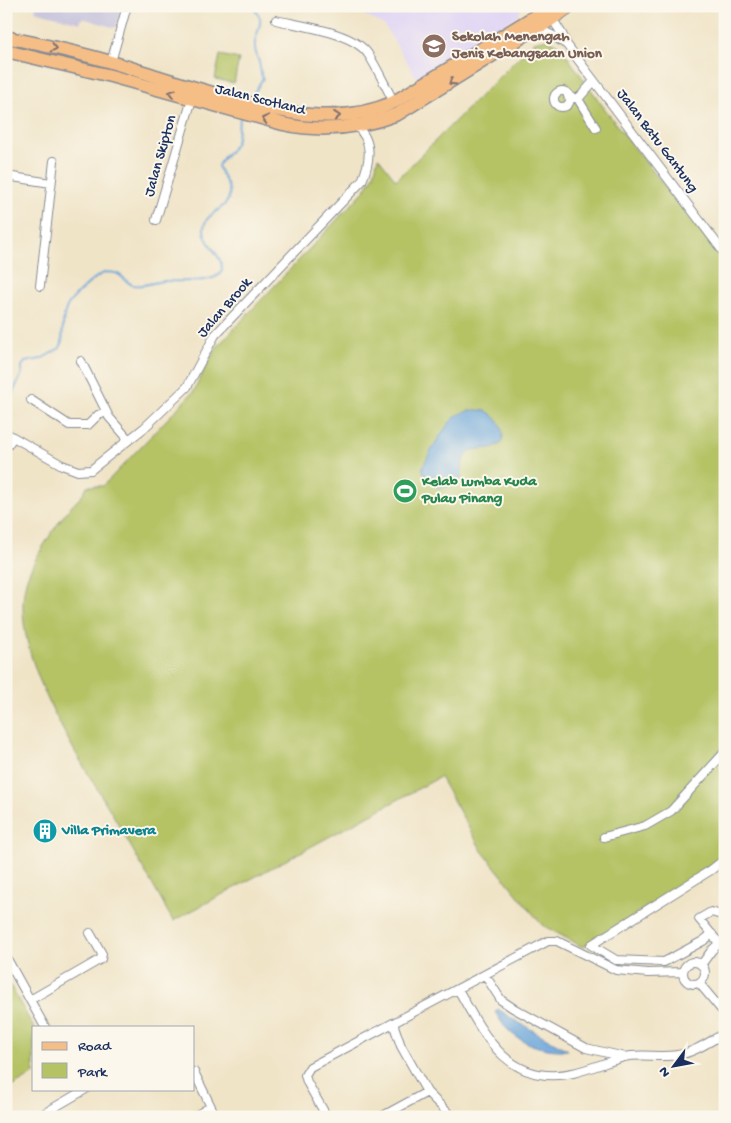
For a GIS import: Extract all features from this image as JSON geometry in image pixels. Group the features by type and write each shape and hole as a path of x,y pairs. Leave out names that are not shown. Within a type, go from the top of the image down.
{"highway":[{"name":"Jalan Scotland","path":"544,17 569,6"}],"main road":[{"name":"Jalan Scotland","path":"6,37 111,62 297,127 326,129 356,126 398,114 544,17"},
{"name":"Jalan Scotland","path":"6,51 107,75 192,99 244,108 332,117 370,111 394,102 544,17"}],"street":[{"path":"111,62 127,6"},
{"name":"Jalan Batu Gantung","path":"544,17 562,34 567,45 594,82 721,243 725,254"},
{"name":"Jalan Batu Gantung","path":"544,17 552,35 567,45"},
{"path":"276,20 340,36 358,45 368,54 394,102"},
{"path":"578,99 594,82"},
{"path":"568,96 578,99 596,128"},
{"name":"Jalan Skipton","path":"156,220 192,99"},
{"name":"Jalan Brook","path":"9,435 62,465 78,471 91,470 129,440 187,387 215,335 362,181 370,154 366,137 356,126"},
{"path":"40,286 54,161"},
{"path":"6,176 52,183"},
{"path":"81,361 106,412 129,440"},
{"path":"31,400 72,426 88,425 98,415 106,412"},
{"path":"6,448 9,435"},
{"path":"604,837 645,826 671,811 725,752"},
{"path":"712,934 703,941 664,962 616,960 591,945 711,870 725,859"},
{"path":"701,965 712,950 722,941 712,934 699,919 711,912 725,916"},
{"path":"30,1000 101,958 102,954 90,933"},
{"path":"327,1117 304,1075 307,1070 541,944 553,940 616,970 648,973 682,972"},
{"path":"6,957 44,1026"},
{"path":"691,962 701,965 704,968 705,975 699,983 691,984 687,982 682,972 685,966 691,962"},
{"path":"485,975 501,1000 586,1048 625,1057 677,1056 693,1050 725,1033"},
{"path":"699,983 725,1014"},
{"path":"458,989 492,1046 514,1065 528,1071 542,1074 571,1073 625,1057"},
{"path":"393,1023 401,1046 427,1092 452,1117"},
{"path":"195,1074 216,1117"},
{"path":"38,1117 83,1090"},
{"path":"382,1117 427,1092"},
{"path":"194,1117 210,1107"}],"shaded area":[{"path":"36,6 122,6 116,28 82,18 80,23 35,11"},
{"name":"Sekolah Menengah Jenis Kebangsaan Union","path":"346,6 520,6 521,10 517,16 417,78 384,25"}],"green space":[{"name":"Kelab Lumba Kuda Pulau Pinang","path":"547,39 559,45 612,119 725,263 725,856 708,870 583,947 542,925 482,851 440,777 173,921 65,733 35,669 26,637 23,606 27,578 51,533 87,486 103,486 194,391 215,349 365,190 374,175 378,157 396,180 534,42"},
{"path":"220,55 239,59 234,83 215,79"},
{"path":"6,978 33,1026 32,1075 6,1090"}],"water":[{"path":"474,410 486,411 498,420 503,434 501,444 491,448 471,450 463,460 461,479 452,486 440,488 427,479 422,469 424,464 449,423 460,414"},
{"path":"498,1009 568,1050 544,1048 529,1044 515,1036 503,1024 495,1012"}],"waterway":[{"path":"251,6 256,11 260,20 255,46 263,78 251,98"},
{"path":"6,405 22,373 22,366 25,362 41,359 60,348 64,317 68,305 82,289 100,275 111,272 120,275 133,285 141,285 163,281 203,280 217,276 221,272 221,262 207,240 204,228 209,217 223,206 229,197 228,187 218,166 236,142 241,117"}],"place":[{"name":"Sekolah Menengah Jenis Kebangsaan Union","path":"434,46"},
{"name":"Kelab Lumba Kuda Pulau Pinang","path":"405,491"},
{"name":"Villa Primavera","path":"45,831"}]}
